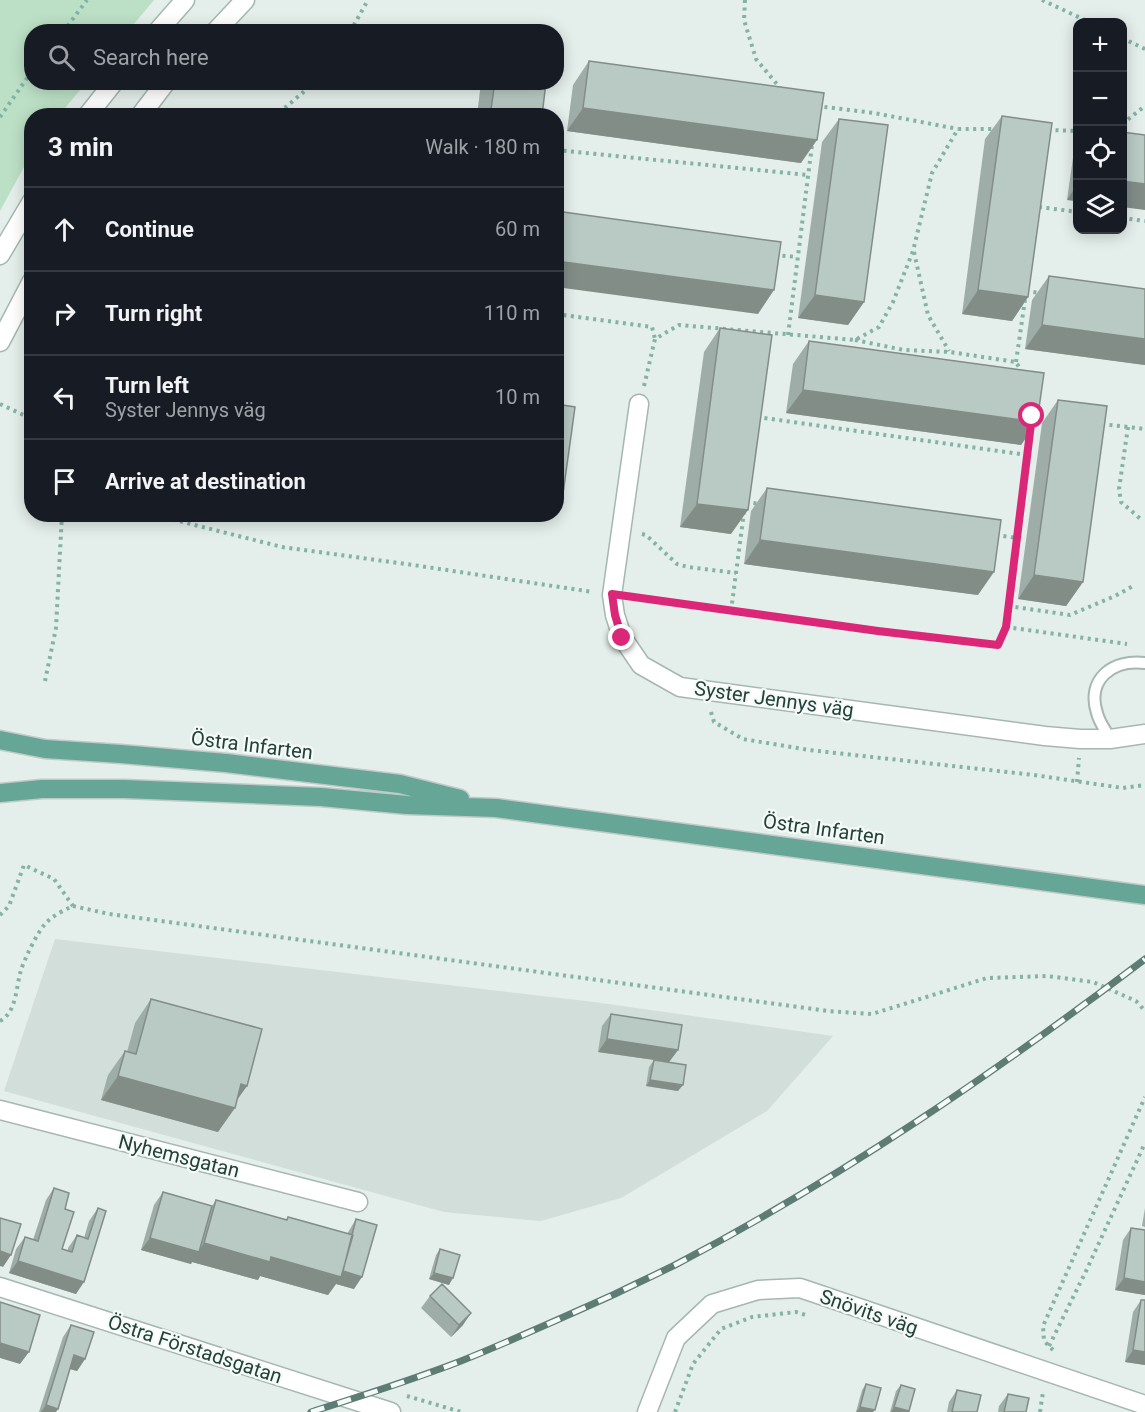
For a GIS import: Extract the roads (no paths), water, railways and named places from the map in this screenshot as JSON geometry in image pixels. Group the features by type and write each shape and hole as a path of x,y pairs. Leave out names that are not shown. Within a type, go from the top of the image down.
{"main road":[{"name":"Östra Infarten","path":"0,740 45,749 121,753 215,762 400,784 496,808"},
{"name":"Östra Infarten","path":"0,793 42,789 124,789 321,797 407,805 496,808 1145,895"}],"street":[{"path":"164,24 185,0"},
{"path":"222,24 245,0"},
{"path":"93,108 108,90"},
{"path":"146,108 160,90"},
{"path":"0,255 24,214"},
{"path":"0,342 24,296"},
{"name":"Syster Jennys väg","path":"639,404 612,594 622,638 641,665 680,687 1045,736 1110,739 1145,734"},
{"name":"Nyhemsgatan","path":"0,1110 357,1202"},
{"name":"Östra Förstadsgatan","path":"0,1287 391,1412"},
{"name":"Snövits väg","path":"646,1412 676,1338 712,1304 758,1290 800,1288 1145,1405"}],"lane":[{"path":"1110,739 1097,713 1096,685 1111,668 1125,663 1145,663"}],"railway":[{"path":"311,1412 424,1375 500,1345 615,1294 737,1232 857,1160 975,1083 1145,959"}]}
